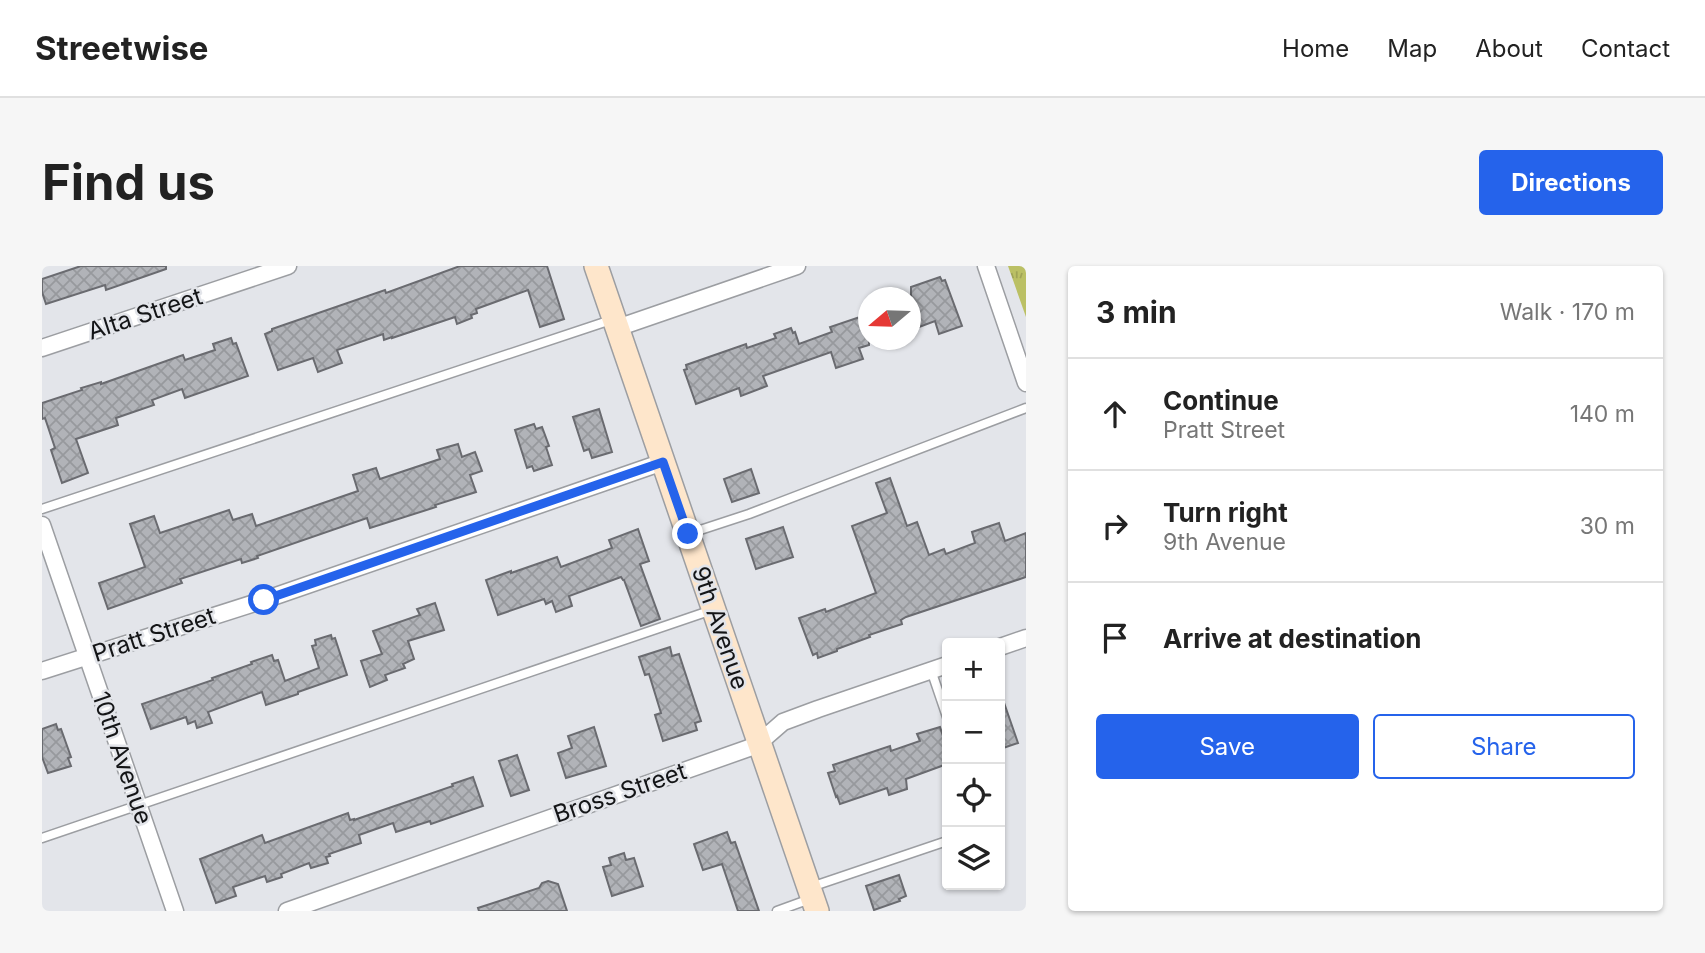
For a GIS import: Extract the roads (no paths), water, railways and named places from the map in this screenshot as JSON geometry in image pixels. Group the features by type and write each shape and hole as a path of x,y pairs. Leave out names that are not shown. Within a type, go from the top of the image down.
{"main road":[{"name":"9th Avenue","path":"596,266 813,899"}],"street":[{"name":"Alta Street","path":"42,348 288,266"},
{"path":"986,266 1026,383"},
{"path":"616,323 786,268"},
{"name":"Pratt Street","path":"42,671 264,600 663,462"},
{"name":"10th Avenue","path":"42,525 174,911"},
{"path":"1005,645 1026,638"},
{"name":"Bross Street","path":"287,911 749,748 783,722 942,667"}],"lane":[{"path":"42,509 616,323"},
{"path":"688,534 749,514 1026,408"},
{"path":"42,838 714,610"},
{"path":"931,670 942,702"},
{"path":"776,911 813,899 942,843"}]}
